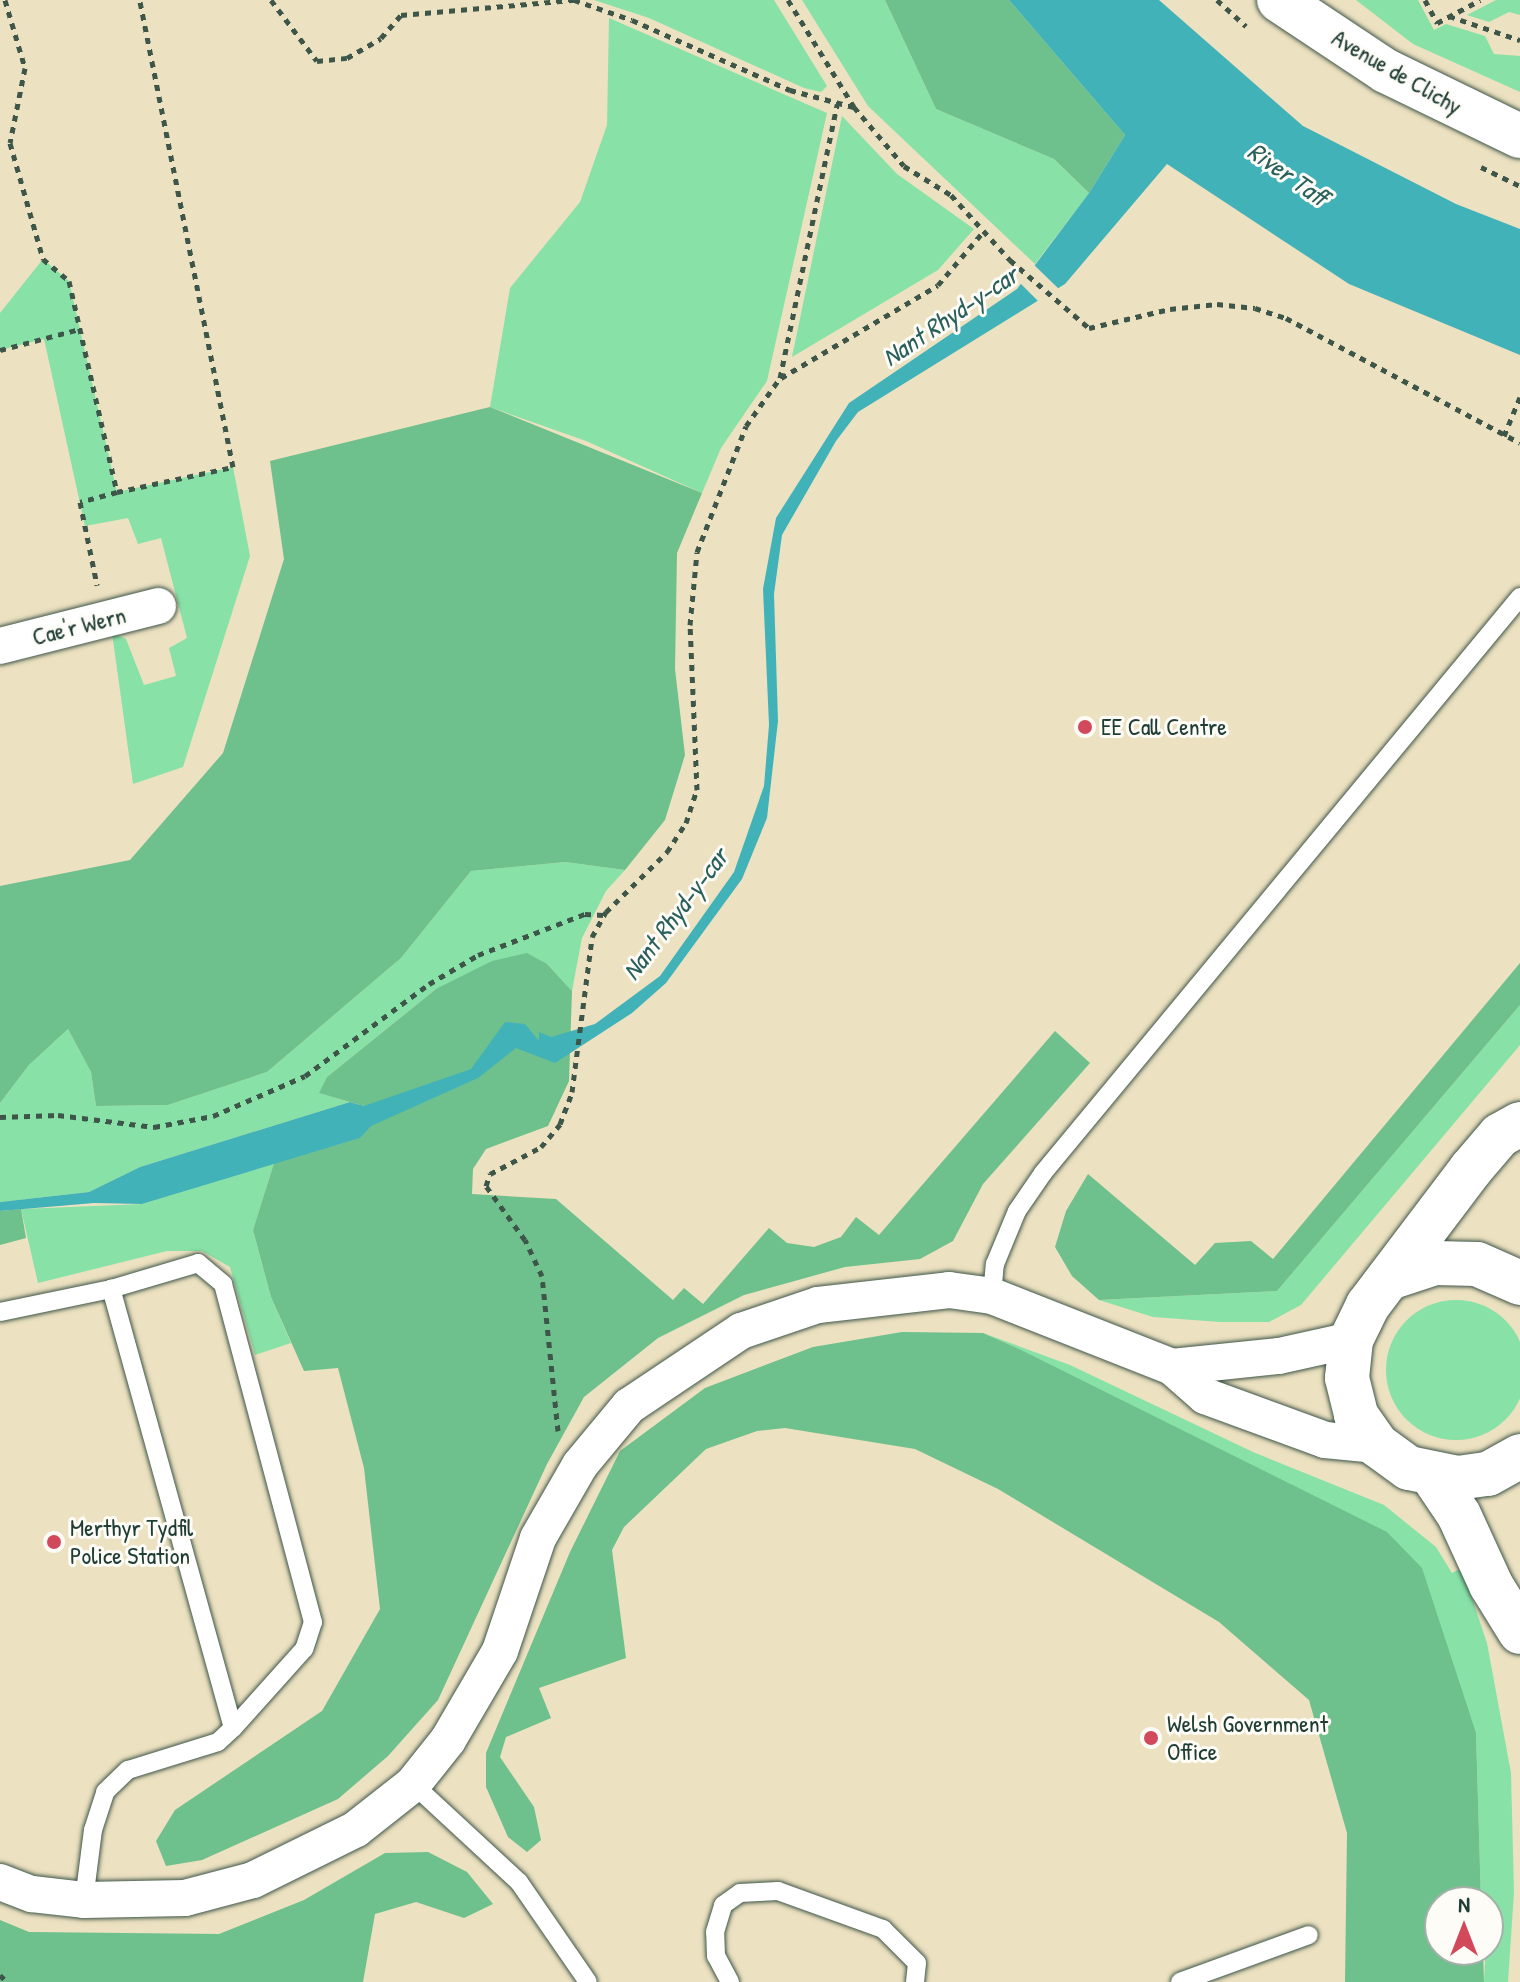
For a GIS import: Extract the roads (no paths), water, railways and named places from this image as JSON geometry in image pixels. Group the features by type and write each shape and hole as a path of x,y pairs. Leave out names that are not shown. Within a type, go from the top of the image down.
{"main road":[{"name":"Avenue de Clichy","path":"1279,0 1386,71 1520,136"},
{"path":"1520,1124 1500,1135 1471,1169 1389,1278 1351,1340 1347,1378 1356,1415 1377,1445 1409,1468 1432,1475 1488,1474 1520,1456"},
{"path":"1389,1278 1435,1263 1477,1264 1520,1283"},
{"path":"1432,1475 1459,1515 1491,1585 1520,1632"}],"street":[{"name":"Cae'r Wern","path":"0,646 158,606"},
{"path":"0,1882 32,1894 84,1900 185,1898 253,1880 356,1829 413,1784 448,1740 500,1651 538,1538 580,1465 629,1406 741,1331 818,1305 949,1290 992,1296 1172,1367 1205,1396 1325,1440 1377,1445"},
{"path":"1172,1367 1279,1356 1351,1340"}],"lane":[{"path":"992,1296 995,1264 1017,1211 1043,1173 1135,1056 1520,597"},
{"path":"0,1312 111,1289 198,1263 223,1284 313,1622 304,1649 218,1742 128,1770 105,1792 93,1830 84,1900"},
{"path":"111,1289 233,1728"},
{"path":"413,1784 519,1882 588,1982"},
{"path":"730,1982 716,1956 715,1932 723,1905 740,1893 778,1891 883,1929 917,1963 915,1982"},
{"path":"1180,1982 1309,1935"}],"water":[{"name":"River Taff","path":"1009,0 1159,0 1303,126 1456,204 1520,229 1520,355 1349,284 1167,164 1065,284 858,412 836,441 782,535 774,594 778,721 767,818 742,879 666,983 632,1013 555,1063 516,1048 478,1078 371,1126 360,1138 142,1204 94,1203 0,1211 0,1202 89,1192 140,1167 350,1102 364,1106 471,1069 505,1022 525,1024 539,1041 539,1032 551,1037 595,1024 660,976 734,872 764,786 769,725 763,589 776,518 849,403 1017,289 1089,193 1125,135"}],"place":[{"name":"EE Call Centre","path":"1085,727"},
{"name":"Merthyr Tydfil Police Station","path":"54,1542"},
{"name":"Welsh Government Office","path":"1151,1738"}],"water label":[{"name":"Nant Rhyd-y-car","path":"950,316"},
{"name":"Nant Rhyd-y-car","path":"675,914"}]}
